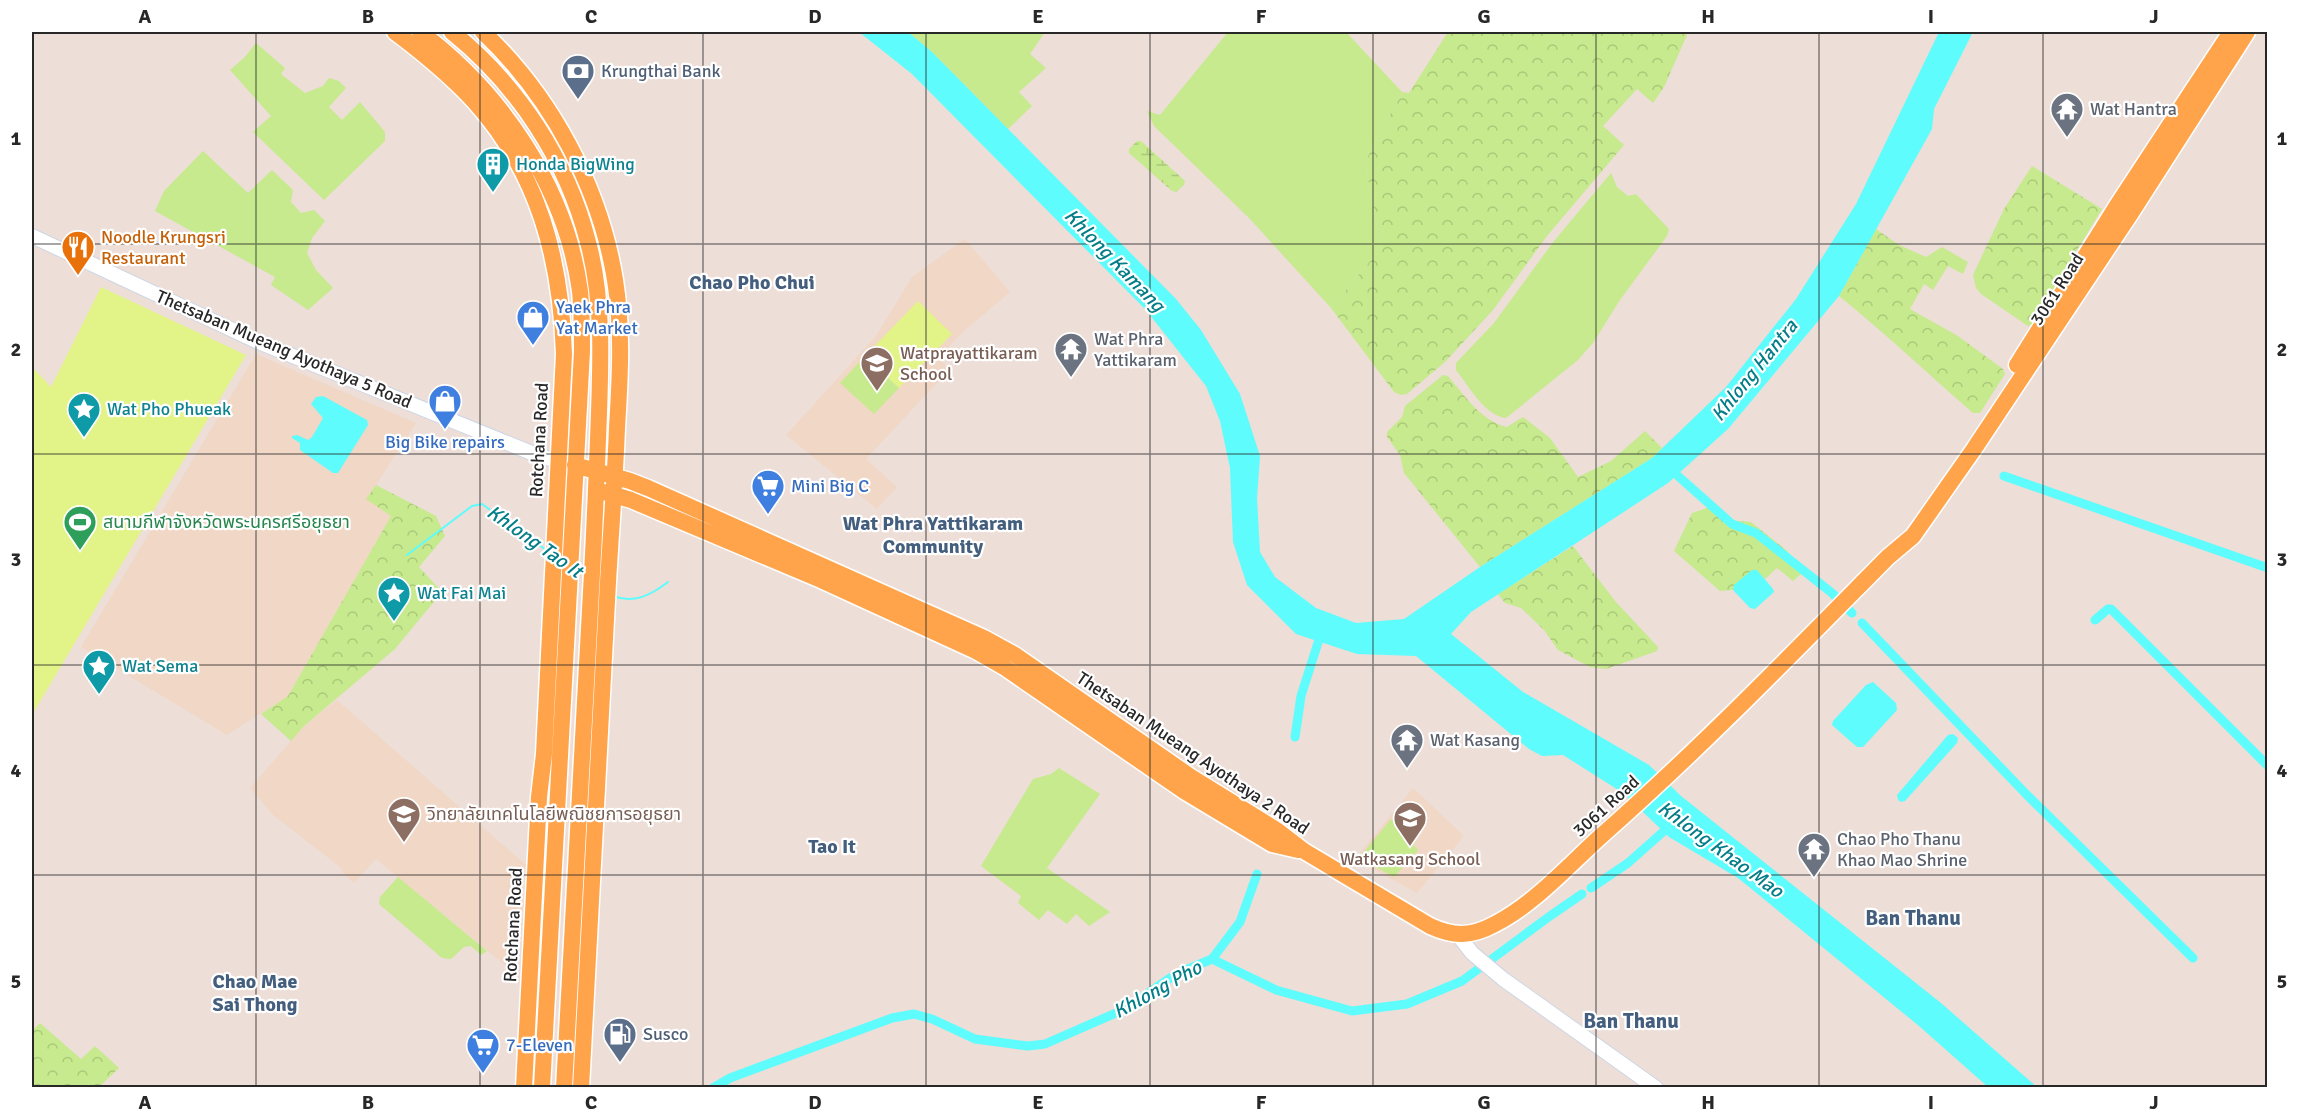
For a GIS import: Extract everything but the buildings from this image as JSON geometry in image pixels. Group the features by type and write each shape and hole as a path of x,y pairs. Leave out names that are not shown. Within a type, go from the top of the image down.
{"main road":[{"name":"Rotchana Road","path":"395,32 448,75 485,114 512,154 539,207 555,266 562,310 564,354 524,1088"},
{"name":"Rotchana Road","path":"420,32 460,65 509,122 545,180 561,219 577,278 582,315 582,351 542,1088"},
{"path":"452,32 489,65 529,114 552,150 569,184 589,244 599,303 601,356 591,592 581,1088"},
{"path":"483,32 514,65 543,104 582,172 597,211 615,279 620,332 616,477 607,602 564,1088"},
{"name":"3061 Road","path":"2125,208 2231,32"},
{"name":"3061 Road","path":"1458,935 1476,932 1496,924 1531,899 1673,770 1888,557 2247,32"},
{"name":"Thetsaban Mueang Ayothaya 2 Road","path":"574,473 597,472 648,488 984,638 1015,655 1191,777 1278,831 1304,852"},
{"name":"Thetsaban Mueang Ayothaya 2 Road","path":"574,473 597,490 614,494 821,580 976,651 1004,667 1184,791 1272,844 1304,852"},
{"path":"539,797 557,799"},
{"path":"1304,852 1430,926 1458,935"}],"street":[{"name":"Thetsaban Mueang Ayothaya 5 Road","path":"32,237 256,341 574,473"},
{"path":"1458,935 1472,953 1503,979 1656,1088"}],"shaded area":[{"name":"Watprayattikaram School","path":"965,239 1010,292 963,332 938,358 950,369 866,459 897,487 877,509 786,435 876,336 912,277"},
{"path":"256,354 416,423 367,499 391,516 288,696 227,735 81,647"},
{"name":"วิทยาลัยเทคโนโลยีพณิชยการอยุธยา","path":"337,700 525,864 517,975 376,859 354,883 340,867 273,815 250,788 303,727"},
{"name":"Watkasang School","path":"1413,788 1464,836 1417,893 1355,859"}],"green space":[{"path":"908,32 1045,32 1030,54 1046,68 1019,92 1032,106 1008,129 932,52"},
{"path":"1228,32 1346,32 1402,92 1365,162 1381,248 1331,308 1250,219 1154,126 1147,111 1160,115"},
{"path":"1448,32 1683,32 1687,35 1664,87 1653,103 1637,89 1603,126 1624,145 1547,236 1493,310 1445,362 1407,394 1401,395 1394,392 1331,308 1381,248 1365,162 1402,92 1409,93"},
{"path":"256,43 285,68 281,74 305,93 323,86 329,78 339,81 346,88 329,107 342,120 360,102 385,132 385,141 324,200 253,132 271,116 230,70"},
{"path":"1137,141 1141,141 1185,181 1184,185 1176,192 1172,191 1129,153 1129,149"},
{"path":"203,151 248,193 272,170 293,190 291,202 301,213 314,210 325,221 312,238 307,253 316,270 333,288 308,310 271,285 275,277 155,211 164,191"},
{"path":"2032,166 2102,209 2032,324 2028,326 1981,294 1976,288 1973,275 2004,209"},
{"path":"1611,173 1617,187 1628,196 1636,194 1669,229 1667,236 1620,300 1593,343 1578,360 1506,418 1498,416 1478,399 1456,370 1456,363 1494,323 1554,241"},
{"path":"1876,229 1899,245 1926,257 1942,247 1968,262 1963,274 1948,266 1933,290 1924,284 1910,309 1958,336 2003,369 2005,374 1980,413 1973,413 1839,296"},
{"name":"สนามกีฬาจังหวัดพระนครศรีอยุธยา","path":"101,287 246,355 32,715 32,367 51,387"},
{"path":"918,301 952,334 899,388 865,356"},
{"path":"865,356 899,388 874,414 840,383"},
{"path":"1443,375 1448,376 1481,414 1498,424 1507,427 1523,417 1550,438 1578,477 1611,461 1645,431 1662,448 1652,458 1480,567 1404,473 1400,455 1387,437 1387,432 1402,417 1405,406"},
{"path":"376,485 436,516 445,536 419,567 442,592 395,649 303,727 291,741 261,714 288,696 391,516 366,499"},
{"path":"1710,507 1725,520 1751,522 1787,551 1803,572 1793,581 1777,568 1765,579 1757,571 1734,585 1733,590 1720,591 1674,551 1692,513"},
{"path":"1573,546 1615,601 1658,647 1657,651 1606,669 1590,667 1558,650 1544,630 1521,608 1505,603 1498,594"},
{"path":"1059,768 1100,794 1047,868 1110,912 1089,926 1076,914 1067,924 1048,910 1039,920 1018,903 1021,896 981,866 1033,779 1051,774"},
{"path":"1391,819 1416,841 1413,845 1418,850 1394,877 1359,858"},
{"path":"398,877 487,951 481,955 471,946 464,947 451,959 442,958 379,904 380,897"},
{"path":"40,1023 81,1059 95,1046 119,1068 99,1087 32,1087 32,1031"}],"water":[{"path":"859,32 908,32 932,52 1176,299 1201,330 1240,394 1260,456 1257,498 1260,552 1275,577 1316,608 1356,623 1404,619 1480,567 1652,458 1726,387 1796,299 1856,204 1939,32 1973,32 1934,109 1932,129 1839,296 1728,429 1668,483 1471,612 1451,634 1523,692 1649,765 1681,796 1941,1003 2037,1087 1988,1087 1919,1026 1738,878 1669,837 1623,793 1563,755 1542,756 1529,749 1416,656 1357,654 1296,634 1247,585 1233,542 1230,468 1220,421 1206,386 1145,309 912,74"},
{"path":"323,396 367,420 368,425 338,473 333,473 300,450 300,443 292,438 297,435 308,440 312,437 323,418 311,404 316,397"},
{"path":"1752,570 1757,570 1774,592 1755,609 1750,608 1733,590 1734,585"},
{"path":"1873,682 1896,703 1897,710 1863,747 1857,747 1832,725 1833,721 1866,685"},
{"path":"1953,734 1958,738 1957,743 1905,801 1898,800 1897,795 1948,735"}],"waterway":[{"path":"1669,468 1732,524 1756,533 1832,593 1852,613"},
{"path":"2004,476 2268,568"},
{"name":"Khlong Tao It","path":"407,555 472,506 482,504 546,550"},
{"name":"Khlong Tao It","path":"613,596 635,599 655,591 668,582"},
{"path":"2095,620 2111,609 2268,766"},
{"path":"1862,623 2026,794 2193,958"},
{"path":"1295,737 1301,696 1322,630"},
{"name":"Khlong Pho","path":"1591,888 1628,863 1673,823"},
{"path":"1212,959 1240,922 1257,874"},
{"name":"Khlong Pho","path":"713,1088 730,1078 892,1018 914,1014 932,1019 975,1039 1028,1046 1045,1044 1125,1009 1176,974 1212,959 1276,990 1352,1011 1407,1004 1462,981 1582,894"}],"place":[{"name":"Krungthai Bank","path":"578,100"},
{"name":"Wat Hantra","path":"2067,138"},
{"name":"Honda BigWing","path":"493,193"},
{"name":"Noodle Krungsri Restaurant","path":"78,276"},
{"name":"Yaek Phra Yat Market","path":"533,346"},
{"name":"Wat Phra Yattikaram","path":"1071,378"},
{"name":"Watprayattikaram School","path":"877,392"},
{"name":"Big Bike repairs","path":"445,430"},
{"name":"Wat Pho Phueak","path":"84,438"},
{"name":"Mini Big C","path":"768,515"},
{"name":"สนามกีฬาจังหวัดพระนครศรีอยุธยา","path":"80,551"},
{"name":"Wat Fai Mai","path":"394,622"},
{"name":"Wat Sema","path":"99,695"},
{"name":"Wat Kasang","path":"1407,769"},
{"name":"วิทยาลัยเทคโนโลยีพณิชยการอยุธยา","path":"404,843"},
{"name":"Watkasang School","path":"1410,847"},
{"name":"Chao Pho Thanu Khao Mao Shrine","path":"1814,878"},
{"name":"Susco","path":"620,1063"},
{"name":"7-Eleven","path":"483,1074"}],"district":[{"name":"Chao Pho Chui","path":"752,282"},
{"name":"Wat Phra Yattikaram Community","path":"933,534"},
{"name":"Tao It","path":"832,846"},
{"name":"Ban Thanu","path":"1913,918"},
{"name":"Chao Mae Sai Thong","path":"255,992"},
{"name":"Ban Thanu","path":"1631,1021"}],"water label":[{"name":"Khlong Kamang","path":"1115,260"},
{"name":"Khlong Hantra","path":"1754,370"},
{"name":"Khlong Khao Mao","path":"1721,849"}]}
